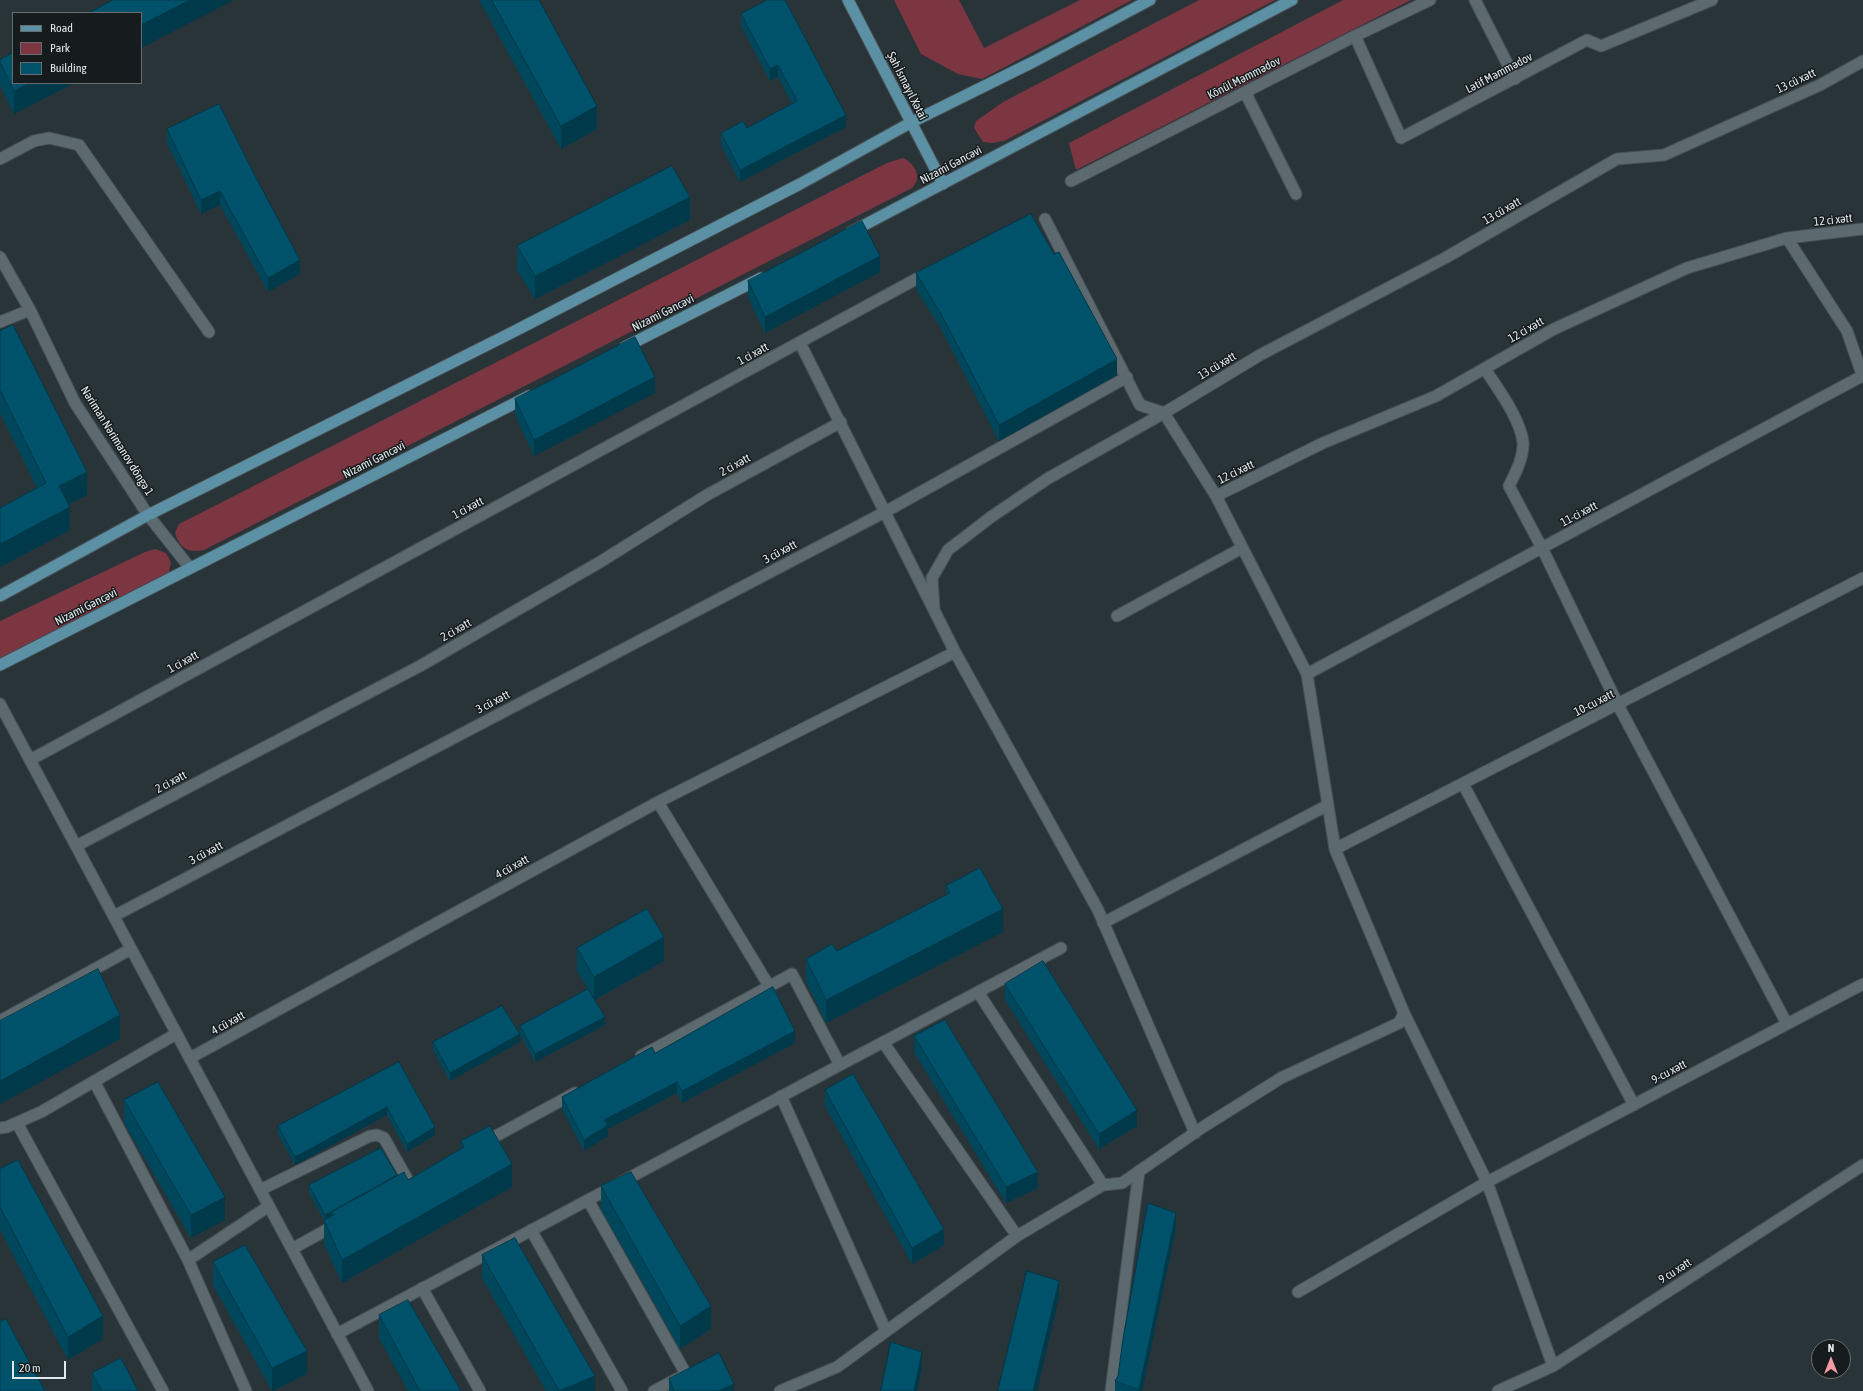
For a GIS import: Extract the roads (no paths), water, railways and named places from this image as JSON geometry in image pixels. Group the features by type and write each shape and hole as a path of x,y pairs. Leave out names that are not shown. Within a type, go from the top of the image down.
{"main road":[{"name":"Şah İsmayıl Xətai","path":"848,0 943,184"},
{"path":"0,596 148,515 530,323 800,184 912,122 1035,61 1150,0"},
{"name":"Nizami Gəncəvi","path":"838,239 1292,0"},
{"name":"Nizami Gəncəvi","path":"615,352 768,274"},
{"name":"Nizami Gəncəvi","path":"0,665 538,391"}],"street":[{"name":"Könül Məmmədov","path":"1071,181 1355,36 1430,0"},
{"path":"1475,0 1515,79"},
{"name":"Lətif Məmmədov","path":"1355,36 1401,138 1587,40 1601,46 1712,0"},
{"name":"13 cü xətt","path":"934,609 932,578 948,550 991,517 1047,479 1164,413 1260,355 1446,258 1617,159 1664,156 1820,85 1863,61"},
{"path":"1245,92 1296,194"},
{"path":"0,160 34,141 49,138 79,145 209,332"},
{"path":"1045,219 1140,405 1164,413 1216,496 1307,674 1336,849 1404,1013 1488,1182 1553,1366"},
{"name":"12 ci xətt","path":"1216,496 1323,443 1436,396 1554,329 1687,268 1787,238 1863,229"},
{"path":"1787,238 1846,331 1863,377"},
{"name":"Nəriman Nərimanov döngə 1","path":"0,257 30,310 75,403 148,515 190,568"},
{"name":"1 ci xətt","path":"30,760 918,278"},
{"path":"0,322 30,310"},
{"path":"800,343 841,422 955,652 1104,923 1195,1133"},
{"path":"1485,368 1506,402 1517,424 1523,443 1518,468 1510,486 1542,548 1618,705 1787,1024"},
{"name":"3 cü xətt","path":"114,916 885,512 1127,377"},
{"name":"11-ci xətt","path":"1307,674 1863,377"},
{"name":"2 ci xətt","path":"76,846 420,666 600,562 707,495 841,422"},
{"path":"1117,616 1242,548"},
{"name":"10-cu xətt","path":"1336,849 1863,578"},
{"name":"4 cü xətt","path":"190,1058 658,802 955,652"},
{"path":"0,704 368,1391"},
{"path":"1463,784 1634,1105"},
{"path":"658,802 769,986"},
{"path":"1104,923 1328,805"},
{"path":"338,1334 781,1096 1062,948"},
{"path":"0,1021 131,949"},
{"path":"631,1062 792,974 840,1065"},
{"name":"9-cu xətt","path":"1298,1292 1488,1182 1863,984"},
{"path":"978,992 1102,1185"},
{"path":"780,1391 837,1367 1017,1236 1102,1185 1122,1183 1195,1133 1281,1078 1399,1023 1404,1013"},
{"path":"0,1128 6,1127 41,1112 176,1034"},
{"path":"883,1042 1017,1236"},
{"path":"94,1082 188,1260 246,1391"},
{"path":"472,1149 583,1089"},
{"path":"781,1096 886,1331"},
{"path":"16,1123 163,1391"},
{"path":"260,1190 370,1136 377,1135 384,1138 410,1184"},
{"name":"9 cu xətt","path":"1498,1391 1553,1366 1863,1165"},
{"path":"1111,1391 1139,1171"},
{"path":"588,1200 686,1374 654,1391"},
{"path":"188,1260 269,1206"},
{"path":"292,1249 348,1218"},
{"path":"531,1230 622,1391"},
{"path":"422,1288 480,1391"}]}
